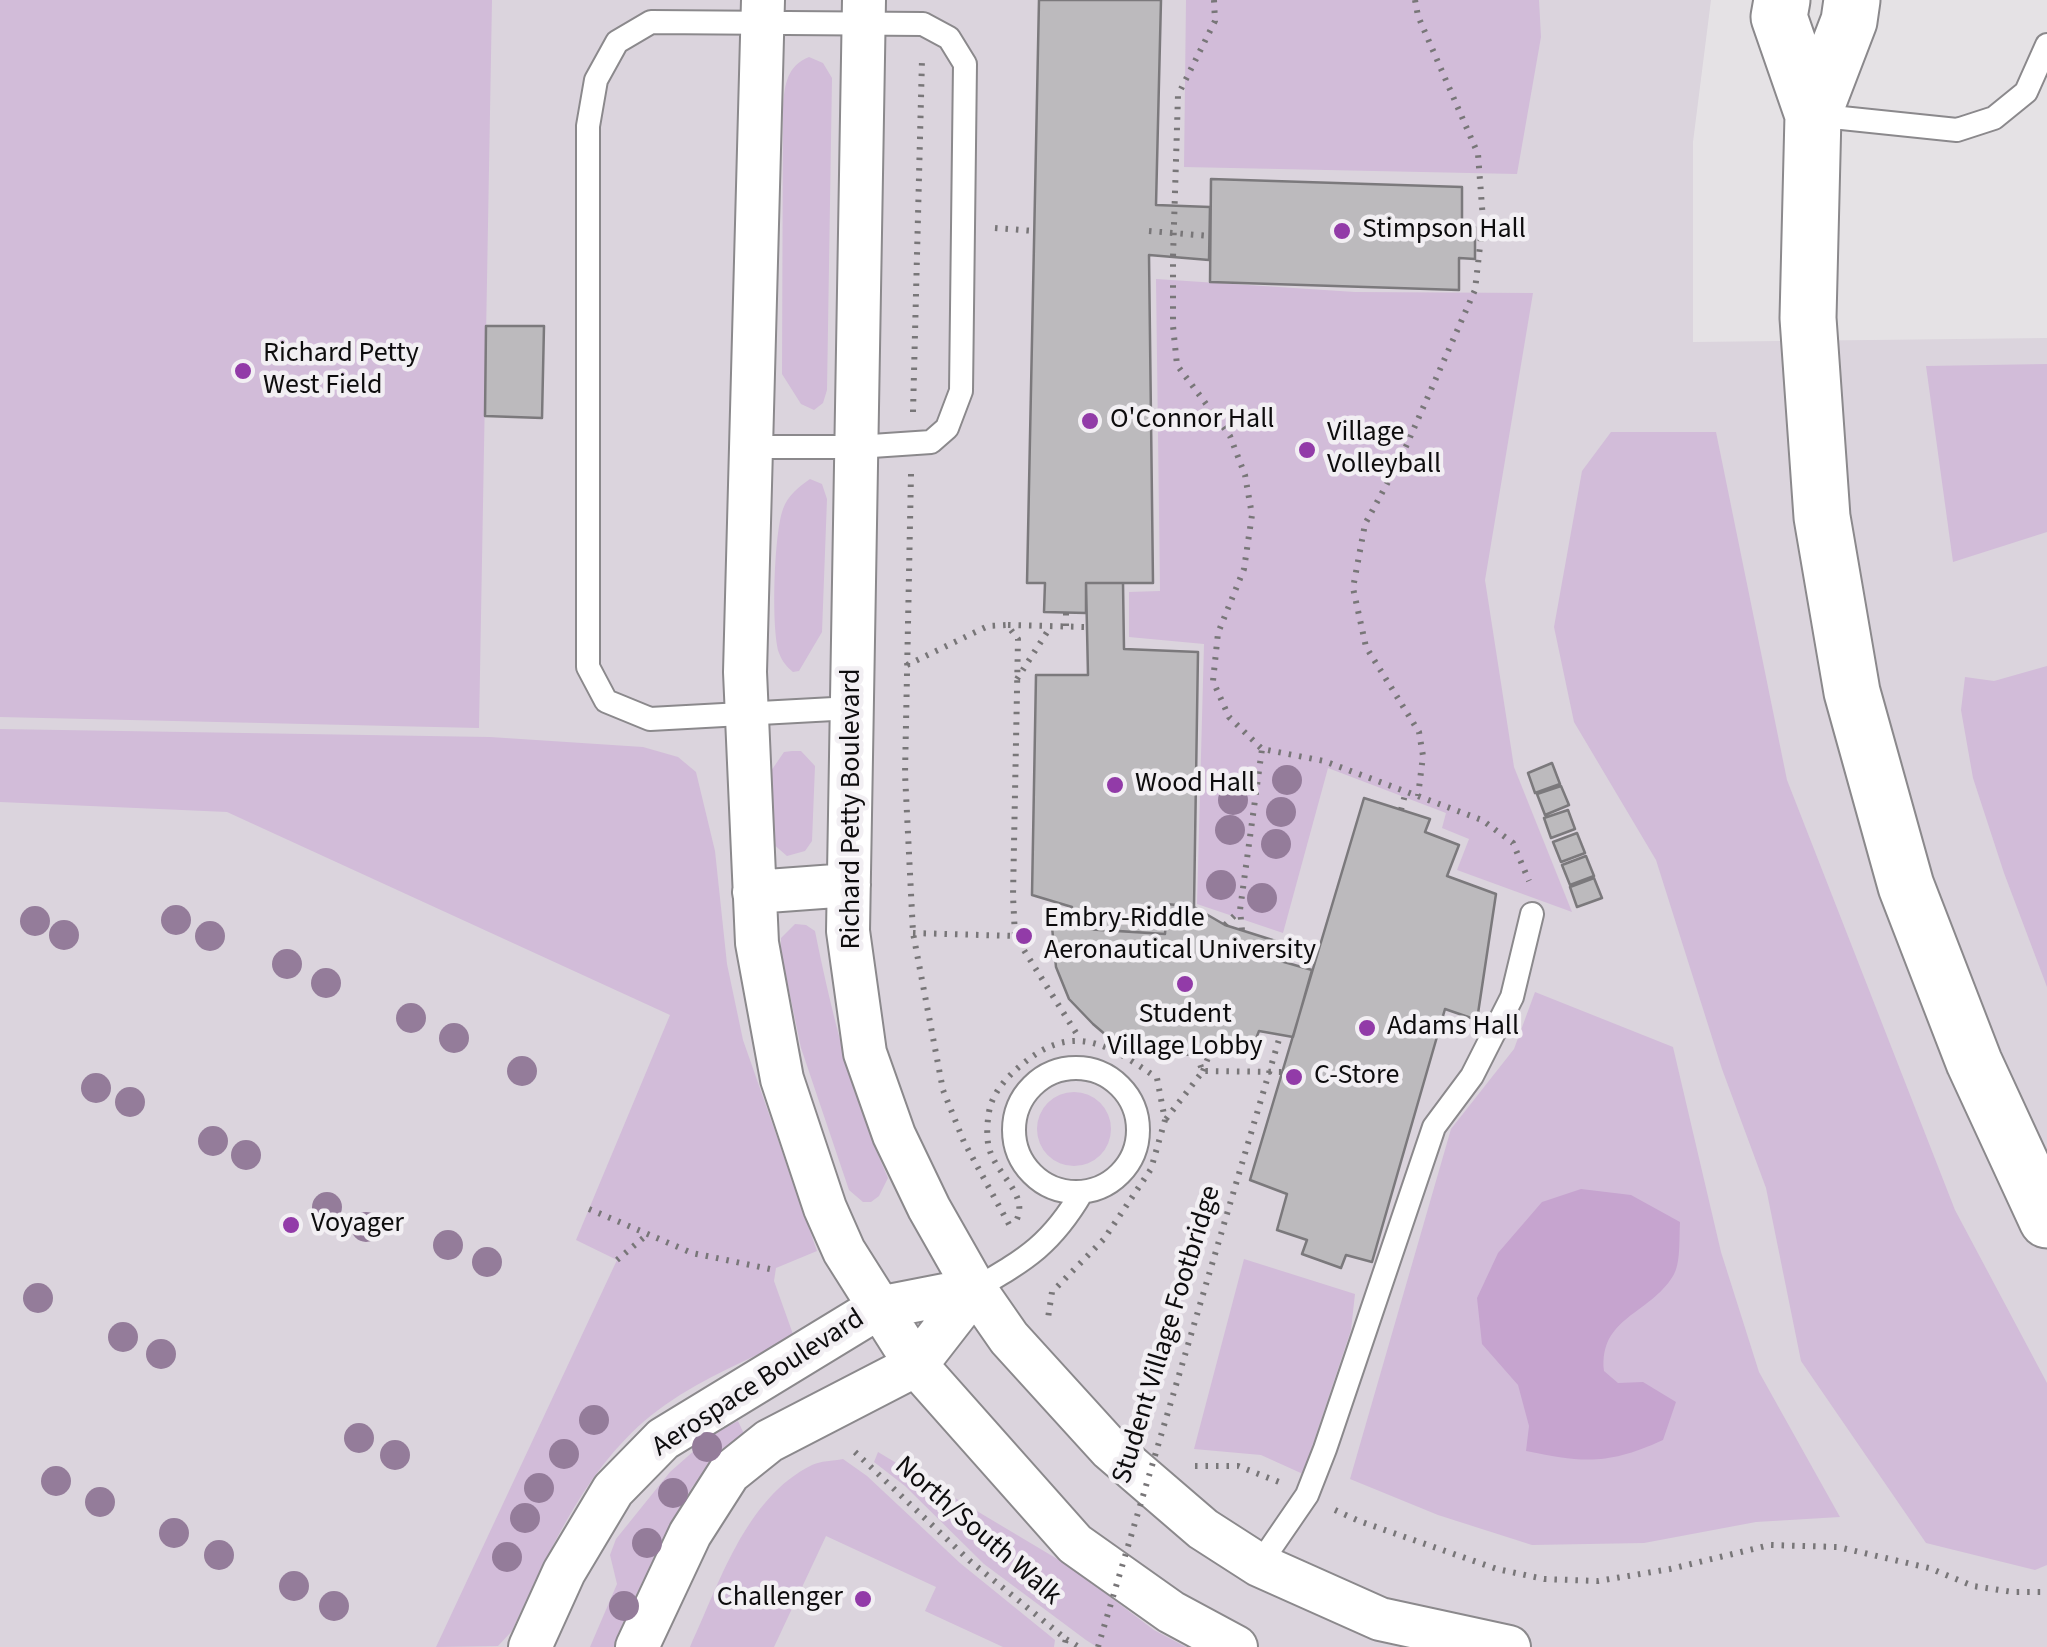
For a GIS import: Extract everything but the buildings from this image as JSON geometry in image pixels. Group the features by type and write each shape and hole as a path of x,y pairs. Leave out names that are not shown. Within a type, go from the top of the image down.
{"main road":[{"path":"1782,0 1780,17 1813,114"},
{"path":"1852,0 1849,21 1813,114 1808,318 1822,518 1852,692 1906,886 1974,1062 2047,1220"}],"street":[{"path":"762,11 747,716 756,944 782,1079 825,1208 844,1251 916,1364 1075,1544 1170,1612 1236,1647"},
{"name":"Richard Petty Boulevard","path":"864,11 848,931 865,1052 894,1135 974,1289 1009,1338 1110,1449 1203,1528 1258,1565 1380,1620 1509,1647"},
{"path":"754,892 849,884"},
{"name":"Aerospace Boulevard","path":"530,1647 564,1572 613,1490 663,1439 878,1308 974,1289"},
{"name":"Aerospace Boulevard","path":"638,1647 690,1534 729,1473 768,1441 916,1364 974,1289"}],"lane":[{"path":"751,447 931,442 947,428 961,391 965,64 949,38 923,24 864,11 762,11 651,22 617,42 596,80 588,126 588,668 606,701 650,719 852,708"},
{"path":"1813,114 1957,130 1994,118 2026,92 2047,45"},
{"path":"1258,1565 1306,1495 1325,1448 1434,1126 1472,1076 1512,996 1530,903"},
{"path":"1072,1068 1094,1070 1112,1080 1127,1096 1137,1126 1132,1157 1120,1174 1103,1187 1082,1192 1062,1191 1044,1184 1028,1171 1018,1154 1014,1135 1023,1097 1036,1082 1053,1072 1072,1068"},
{"name":"Aerospace Boulevard","path":"974,1289 1049,1241 1082,1192"}],"path":[{"path":"1214,0 1215,21 1178,95 1173,326 1177,365 1230,436 1245,475 1252,516 1244,570 1218,633 1213,680 1229,717 1262,750 1324,761 1482,820 1512,844 1530,882 1530,903"},
{"path":"1415,0 1418,16 1478,154 1483,220 1476,290 1400,460 1365,524 1352,588 1366,647 1419,732 1423,756 1418,796"},
{"path":"923,24 905,774 914,933 943,1090 964,1142 1011,1229 1020,1214 1018,1196 1002,1178 988,1148 989,1110 1004,1080 1039,1049 1080,1039 1114,1048 1157,1078 1165,1120"},
{"path":"989,228 1034,230"},
{"path":"1149,231 1209,236"},
{"path":"1066,612 1066,626"},
{"path":"1007,624 1018,639 1015,936 1080,1039"},
{"path":"1017,680 1051,625"},
{"path":"907,665 988,626 1086,626"},
{"path":"1242,930 1240,910 1262,750"},
{"path":"1401,810 1406,791"},
{"path":"1225,925 1240,910"},
{"path":"914,933 1015,936"},
{"name":"Student Village Footbridge","path":"1098,1647 1280,1036"},
{"path":"1197,1055 1203,1071"},
{"path":"1053,1332 1047,1315 1052,1292 1104,1239 1151,1169 1165,1120 1203,1071 1210,1055"},
{"path":"1203,1071 1282,1072"},
{"path":"589,1210 692,1253 776,1270"},
{"path":"617,1260 648,1234"},
{"path":"1150,1427 1165,1440"},
{"name":"North/South Walk","path":"854,1452 970,1561 1065,1643 1079,1647"},
{"path":"1195,1466 1238,1466 1260,1472 1359,1521 1497,1569 1544,1579 1598,1581 1770,1545 1838,1547 1929,1568 1972,1586 2047,1592"}],"shaded area":[{"name":"Embry-Riddle Aeronautical University","path":"0,0 1711,0 1693,142 1693,342 2047,338 2047,1647 0,1647"},
{"name":"Richard Petty West Field","path":"0,0 492,0 479,728 0,717"},
{"path":"1186,0 1539,0 1541,37 1517,174 1184,167"},
{"path":"809,57 823,63 832,78 827,390 823,403 814,410 801,404 782,374 783,105 792,71"},
{"path":"1156,279 1355,292 1533,293 1485,580 1514,767 1572,912 1457,870 1469,839 1442,828 1446,813 1328,768 1283,933 1197,904 1204,644 1129,637 1129,592 1160,591"},
{"path":"2047,364 2047,532 1953,562 1926,366"},
{"path":"1611,432 1716,432 1787,780 1955,1210 2047,1383 2047,1565 2035,1570 1926,1543 1801,1361 1766,1188 1722,1069 1656,860 1574,722 1554,627 1582,471"},
{"path":"810,479 822,484 827,499 822,632 799,671 793,672 781,658 777,641 777,538 785,504"},
{"path":"2047,666 2047,987 1973,778 1961,710 1965,677 1994,681"},
{"path":"0,729 490,737 643,747 678,757 696,772 715,851 727,964 743,1040 817,1251 776,1268 774,1281 794,1337 680,1395 638,1427 614,1452 574,1508 512,1631 498,1646 436,1647 617,1260 576,1240 670,1015 227,812 0,802"},
{"path":"801,751 815,766 812,841 805,851 787,856 772,843 771,771 784,752"},
{"path":"795,924 815,931 845,1056 888,1178 879,1196 871,1202 863,1202 849,1190 801,1048 781,952 781,938"},
{"path":"1535,992 1673,1047 1721,1252 1759,1372 1840,1517 1756,1522 1644,1543 1532,1545 1438,1515 1350,1479 1451,1129 1514,1049"},
{"path":"1074,1092 1100,1103 1111,1129 1100,1155 1074,1166 1048,1155 1037,1129 1048,1103"},
{"path":"1581,1189 1631,1195 1680,1222 1676,1271 1663,1289 1617,1327 1609,1339 1604,1371 1618,1383 1643,1382 1676,1402 1663,1440 1611,1458 1564,1458 1526,1451 1529,1426 1518,1385 1482,1344 1477,1298 1498,1253 1542,1202"},
{"path":"1244,1259 1355,1294 1351,1330 1303,1474 1261,1455 1194,1449"},
{"path":"738,1421 745,1436 724,1451 692,1487 619,1647 590,1647 617,1584 610,1555 616,1539 670,1472 713,1434"},
{"path":"878,1452 1069,1566 1154,1630 1186,1647 1097,1647 984,1564 905,1486 874,1462"},
{"path":"843,1459 867,1476 960,1563 1055,1640 1054,1647 1003,1647 925,1611 936,1587 826,1536 774,1647 690,1647 737,1545 769,1499 812,1465"}],"place":[{"name":"Stimpson Hall","path":"1342,231"},
{"name":"Richard Petty West Field","path":"243,371"},
{"name":"O'Connor Hall","path":"1090,421"},
{"name":"Village Volleyball","path":"1307,450"},
{"name":"Wood Hall","path":"1115,785"},
{"name":"Embry-Riddle Aeronautical University","path":"1024,936"},
{"name":"Student Village Lobby","path":"1185,984"},
{"name":"Adams Hall","path":"1367,1028"},
{"name":"C-Store","path":"1294,1077"},
{"name":"Voyager","path":"291,1225"},
{"name":"Challenger","path":"863,1599"}]}
